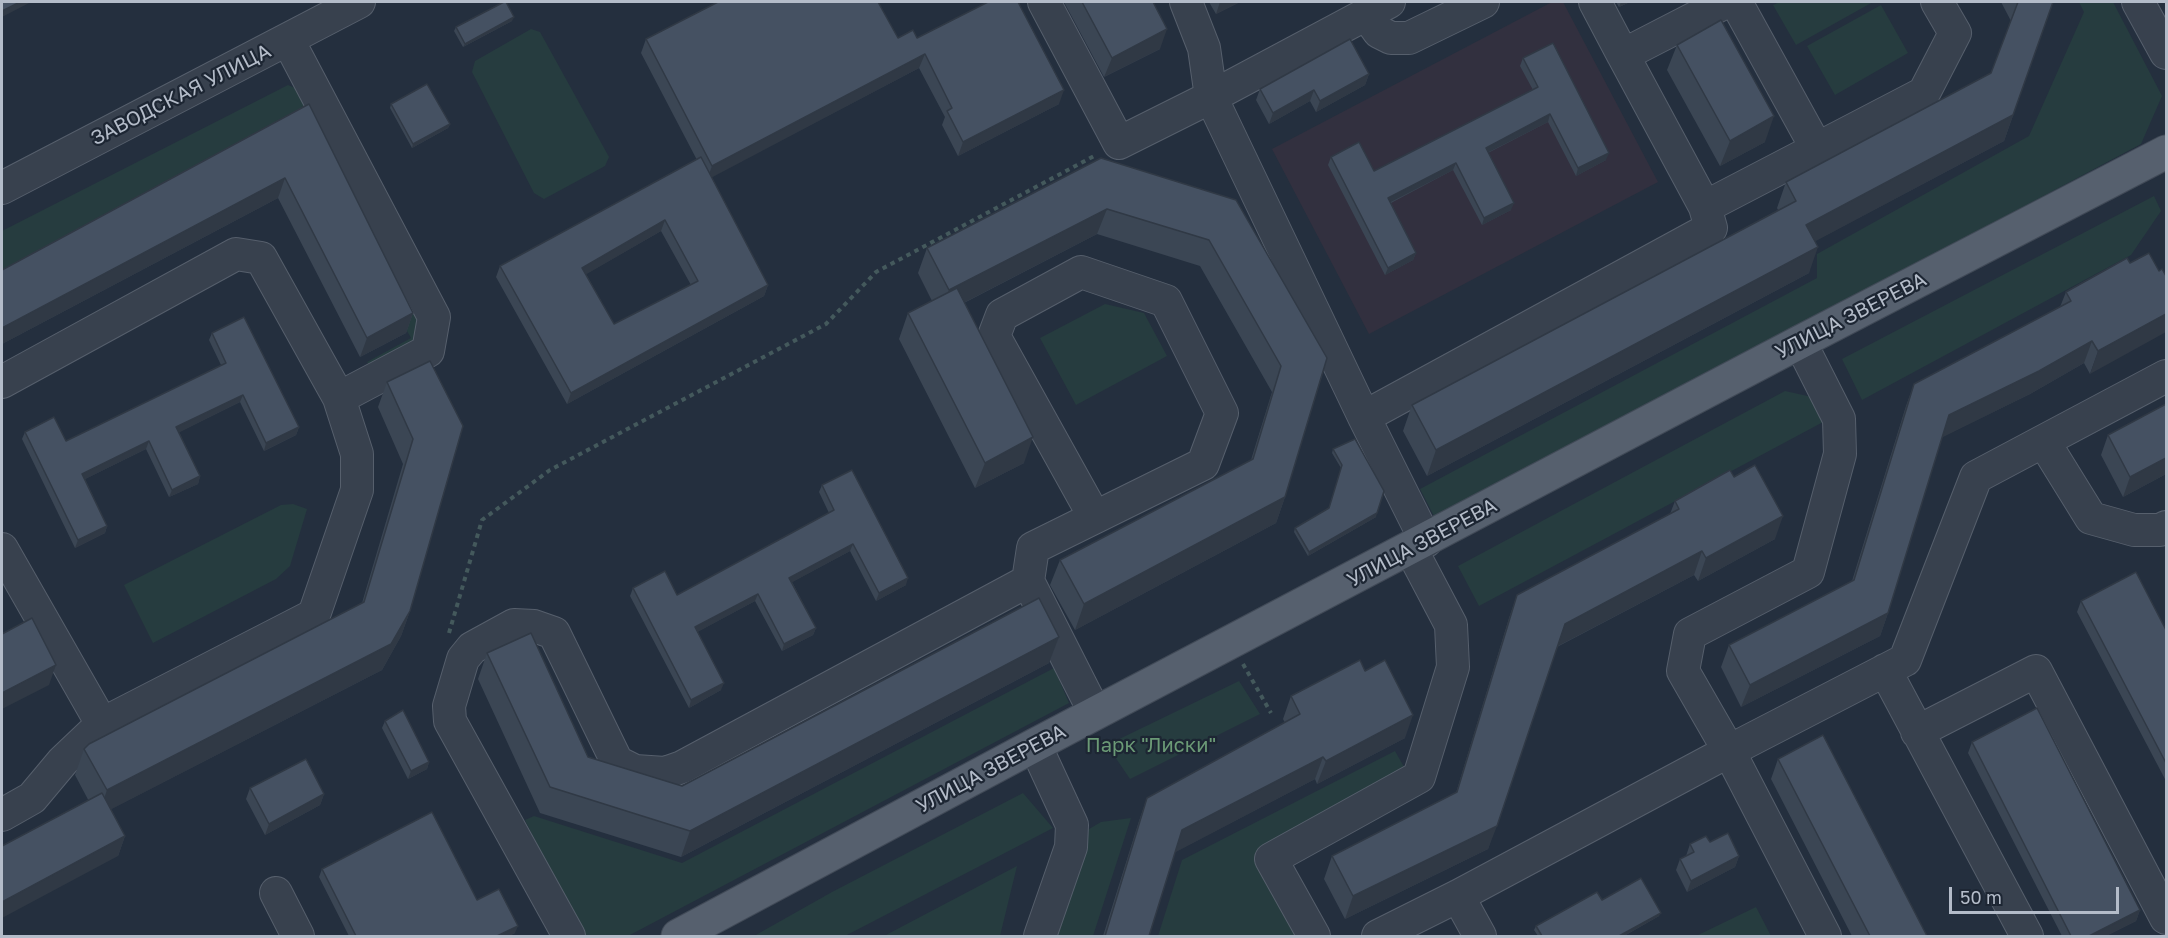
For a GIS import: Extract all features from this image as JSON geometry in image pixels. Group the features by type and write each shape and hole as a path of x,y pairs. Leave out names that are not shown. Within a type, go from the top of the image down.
{"main road":[{"name":"УЛИЦА ЗВЕРЕВА","path":"678,936 1035,745 2166,152"}],"street":[{"name":"ЗАВОДСКАЯ УЛИЦА","path":"5,178 288,40 359,2"},
{"path":"1044,2 1119,142 1211,97 1378,8 1379,32 1391,38 1409,38 1483,2"},
{"path":"1186,2 1204,48 1211,97 1365,417 1451,625 1453,667 1419,777 1271,859 1314,936"},
{"path":"1365,417 1711,228 1705,207 1595,2"},
{"path":"1623,55 1726,2"},
{"path":"1736,2 1817,149"},
{"path":"1705,207 1924,93 1955,33 1937,2"},
{"path":"2138,2 2166,53"},
{"path":"288,40 434,317 428,351 339,398"},
{"path":"2,382 236,254 261,258 339,398 357,454 357,490 314,615 102,724 63,761 32,798 2,815"},
{"path":"1094,516 994,336 1002,315 1081,272 1166,301 1222,413 1203,464 1033,548 1028,581 1095,714"},
{"path":"1800,342 1839,420 1840,454 1808,572 1690,634 1683,670 1729,751 1825,936"},
{"path":"1378,936 1905,660 1976,477 2166,376"},
{"path":"2044,442 2091,518 2134,530 2160,530 2166,527"},
{"path":"2,549 13,599 102,724"},
{"path":"569,936 450,722 449,706 457,678 463,659 472,648 514,625 534,626 554,633 617,762 635,771 665,773 682,767 1028,581"},
{"path":"1885,670 2027,936"},
{"path":"1917,732 2036,671 2166,918"},
{"path":"1035,745 1072,825 1071,847 1040,936"},
{"path":"276,893 298,936"},
{"path":"1458,896 1480,936"}],"path":[{"path":"449,633 482,520 550,470 826,324 876,272 1119,142"}],"shaded area":[{"path":"1552,2 1563,2 1658,182 1369,334 1272,149"}],"green space":[{"path":"1780,2 1873,2 1796,45 1773,5"},
{"path":"2079,2 2113,2 2162,96 2141,144 1436,520 1420,489 1817,278 1817,254 2029,136 2084,12"},
{"path":"1881,5 1908,53 1835,95 1807,46"},
{"path":"531,29 540,32 609,157 605,166 544,199 534,193 472,72 475,61"},
{"path":"288,85 300,90 426,319 417,347 372,370 367,362 411,338 297,133 2,280 2,231"},
{"path":"2154,196 2161,211 2131,255 1862,400 1842,359"},
{"path":"1105,304 1144,313 1167,356 1076,405 1040,338"},
{"path":"1785,391 1812,397 1825,421 1479,606 1458,566"},
{"path":"293,504 307,509 290,566 276,579 153,643 124,585 281,505"},
{"path":"1054,668 1069,703 628,936 581,936 525,820 534,816 682,863"},
{"name":"Парк \"Лиски\"","path":"1239,681 1260,714 1130,779 1111,751 1111,743"},
{"path":"1395,751 1408,774 1262,850 1299,936 1158,936 1182,860"},
{"path":"1023,793 1053,828 845,936 754,936 832,892"},
{"path":"1131,818 1093,936 1055,936 1079,835 1101,822"},
{"path":"1017,866 1000,936 884,936"},
{"path":"1756,907 1771,936 1696,936"}],"building":[{"path":"2,2 20,2 2,11"},
{"path":"504,2 514,17 465,44 456,27"},
{"path":"718,2 878,2 898,38 913,30 917,38 988,2 1018,2 1064,90 963,142 947,111 952,108 925,54 712,166 646,39"},
{"path":"1082,2 1153,2 1167,29 1112,58"},
{"path":"2018,2 2053,2 2013,115 1806,225 1818,247 1436,450 1412,405 1796,201 1786,182 1991,73"},
{"path":"1721,20 1774,116 1730,141 1677,45"},
{"path":"1350,39 1369,74 1320,101 1314,90 1273,113 1260,89"},
{"path":"1553,43 1609,153 1578,168 1550,114 1486,148 1514,203 1484,218 1456,163 1388,198 1416,253 1388,268 1331,157 1359,142 1374,171 1538,87 1523,58"},
{"path":"427,84 450,124 413,144 391,104"},
{"path":"309,104 413,313 367,338 285,178 2,328 2,270"},
{"path":"701,157 768,285 571,393 500,266","holes":["665,220 698,281 614,324 582,268"]},
{"path":"1101,158 1236,200 1327,358 1285,497 1084,604 1060,560 1253,459 1281,366 1209,240 1107,209 949,290 927,248"},
{"path":"2149,253 2159,271 2162,269 2166,276 2166,314 2098,351 2092,341 2039,371 1949,415 1888,613 1750,685 1729,645 1854,580 1914,384 2071,301 2066,292 2127,258 2130,263"},
{"path":"957,288 1033,437 985,463 908,313"},
{"path":"244,317 299,427 266,443 243,395 176,427 200,476 172,490 149,441 82,474 107,526 78,540 25,432 54,417 66,441 226,363 212,333"},
{"path":"430,361 463,426 410,611 391,644 107,790 84,749 89,744 364,602 413,439 387,382"},
{"path":"2166,404 2166,458 2130,477 2108,435"},
{"path":"1355,439 1384,491 1377,513 1309,552 1295,528 1329,508 1342,465 1333,449"},
{"path":"1755,465 1783,516 1706,558 1702,551 1565,624 1497,826 1353,896 1332,856 1457,792 1517,595 1679,509 1675,501 1730,470 1734,477"},
{"path":"852,470 908,578 879,593 853,544 789,578 816,628 784,644 758,594 695,627 724,683 691,700 633,588 665,571 677,595 834,510 822,485"},
{"path":"2136,572 2166,630 2166,763 2081,601"},
{"path":"1039,598 1059,637 690,831 550,787 487,653 531,633 588,757 682,786"},
{"path":"32,618 56,665 2,693 2,634"},
{"path":"1360,660 1365,671 1385,660 1413,715 1326,761 1323,757 1182,830 1149,936 1105,936 1147,798 1300,714 1291,696"},
{"path":"2037,708 2140,910 2089,936 2071,936 1972,742"},
{"path":"403,710 429,762 411,771 385,721"},
{"path":"1823,735 1927,936 1870,936 1778,759"},
{"path":"306,759 324,794 269,824 250,788"},
{"path":"102,793 125,836 2,902 2,846"},
{"path":"432,812 477,900 499,889 518,926 497,936 356,936 322,869"},
{"path":"1728,833 1739,856 1691,881 1680,859 1694,852 1690,844 1706,836 1710,842"},
{"path":"1641,878 1661,913 1619,936 1542,936 1536,926 1597,892 1602,900"}]}
